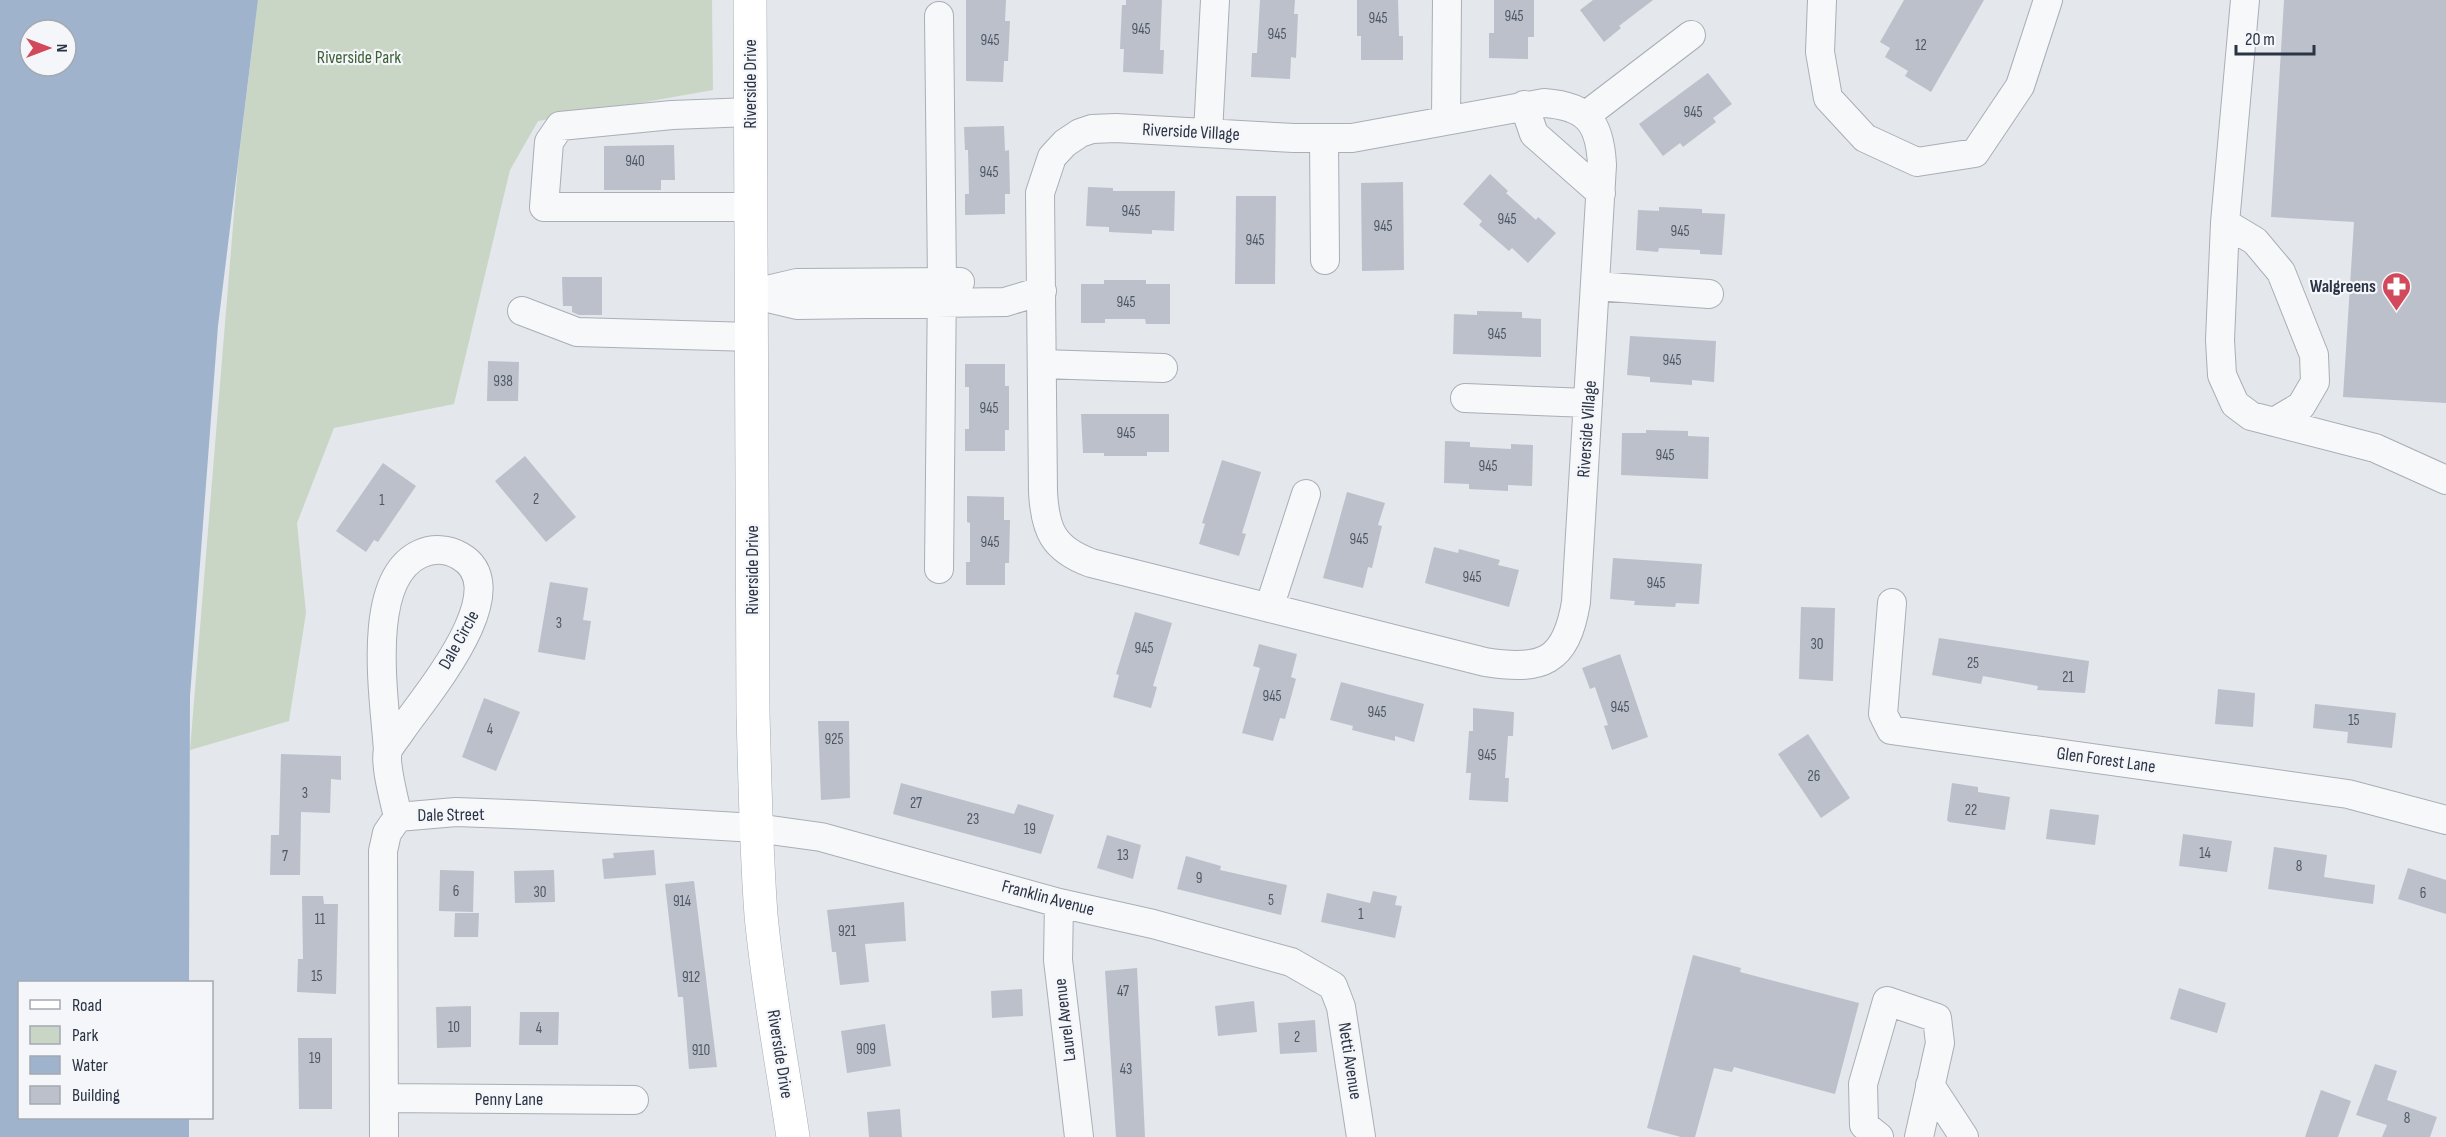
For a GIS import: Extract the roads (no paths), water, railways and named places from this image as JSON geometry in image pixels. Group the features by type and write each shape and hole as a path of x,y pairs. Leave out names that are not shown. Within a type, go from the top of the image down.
{"main road":[{"name":"Riverside Drive","path":"750,0 753,714 756,828 771,1003 793,1137"}],"street":[{"path":"1208,133 1215,0"},
{"path":"1446,120 1448,0"},
{"path":"1822,0 1820,52 1828,98 1865,138 1917,162 1975,153 2020,87 2048,0"},
{"path":"2245,0 2225,223 2222,375 2235,404 2251,416 2375,448 2446,480"},
{"path":"939,16 942,292 939,569"},
{"path":"1585,116 1690,34"},
{"name":"Riverside Village","path":"1560,104 1577,109 1592,121 1601,139 1601,193 1576,602 1572,625 1565,641 1555,655 1540,664 1523,666 1485,662 1091,563 1076,558 1059,546 1049,530 1043,504 1040,193 1052,157 1065,143 1080,133 1092,129 1116,128 1324,139 1381,134 1524,105 1560,104"},
{"path":"1524,105 1534,134 1601,193"},
{"path":"750,112 672,115 560,126 549,142 544,207 751,207"},
{"path":"1324,139 1325,261"},
{"path":"2225,223 2255,241 2281,272 2314,355 2315,382 2306,398 2301,406 2274,422"},
{"path":"751,294 797,283 942,292 1004,282 1042,291"},
{"path":"1595,286 1709,294"},
{"path":"522,310 577,332 752,337"},
{"path":"1042,364 1163,368"},
{"path":"1465,398 1588,403"},
{"path":"1269,608 1306,494"},
{"name":"Dale Circle","path":"388,751 451,657 478,605 480,587 475,571 463,558 448,551 431,550 415,557 403,569 386,604 381,639 388,751 392,795 398,817"},
{"name":"Glen Forest Lane","path":"1892,603 1884,714 1891,730 2348,794 2394,804 2446,820"},
{"name":"Dale Street","path":"384,1137 383,851 387,834 398,817 456,812 756,828"},
{"name":"Franklin Avenue","path":"756,828 821,837 1059,903 1153,924 1291,962 1334,986"},
{"name":"Laurel Avenue","path":"1059,903 1058,960 1079,1137"},
{"name":"Netti Avenue","path":"1334,986 1341,1007 1347,1041 1360,1137"},
{"path":"1879,1137 1864,1125 1863,1084 1887,1001 1937,1018 1940,1043 1919,1137"},
{"path":"1930,1085 1964,1137"},
{"name":"Penny Lane","path":"384,1098 634,1100"}],"water":[{"path":"0,0 258,0 218,326 190,696 189,981 18,981 18,1119 189,1119 189,1137 0,1137"}],"place":[{"name":"Walgreens","path":"2397,312"}],"park label":[{"name":"Riverside Park","path":"359,57"}]}
